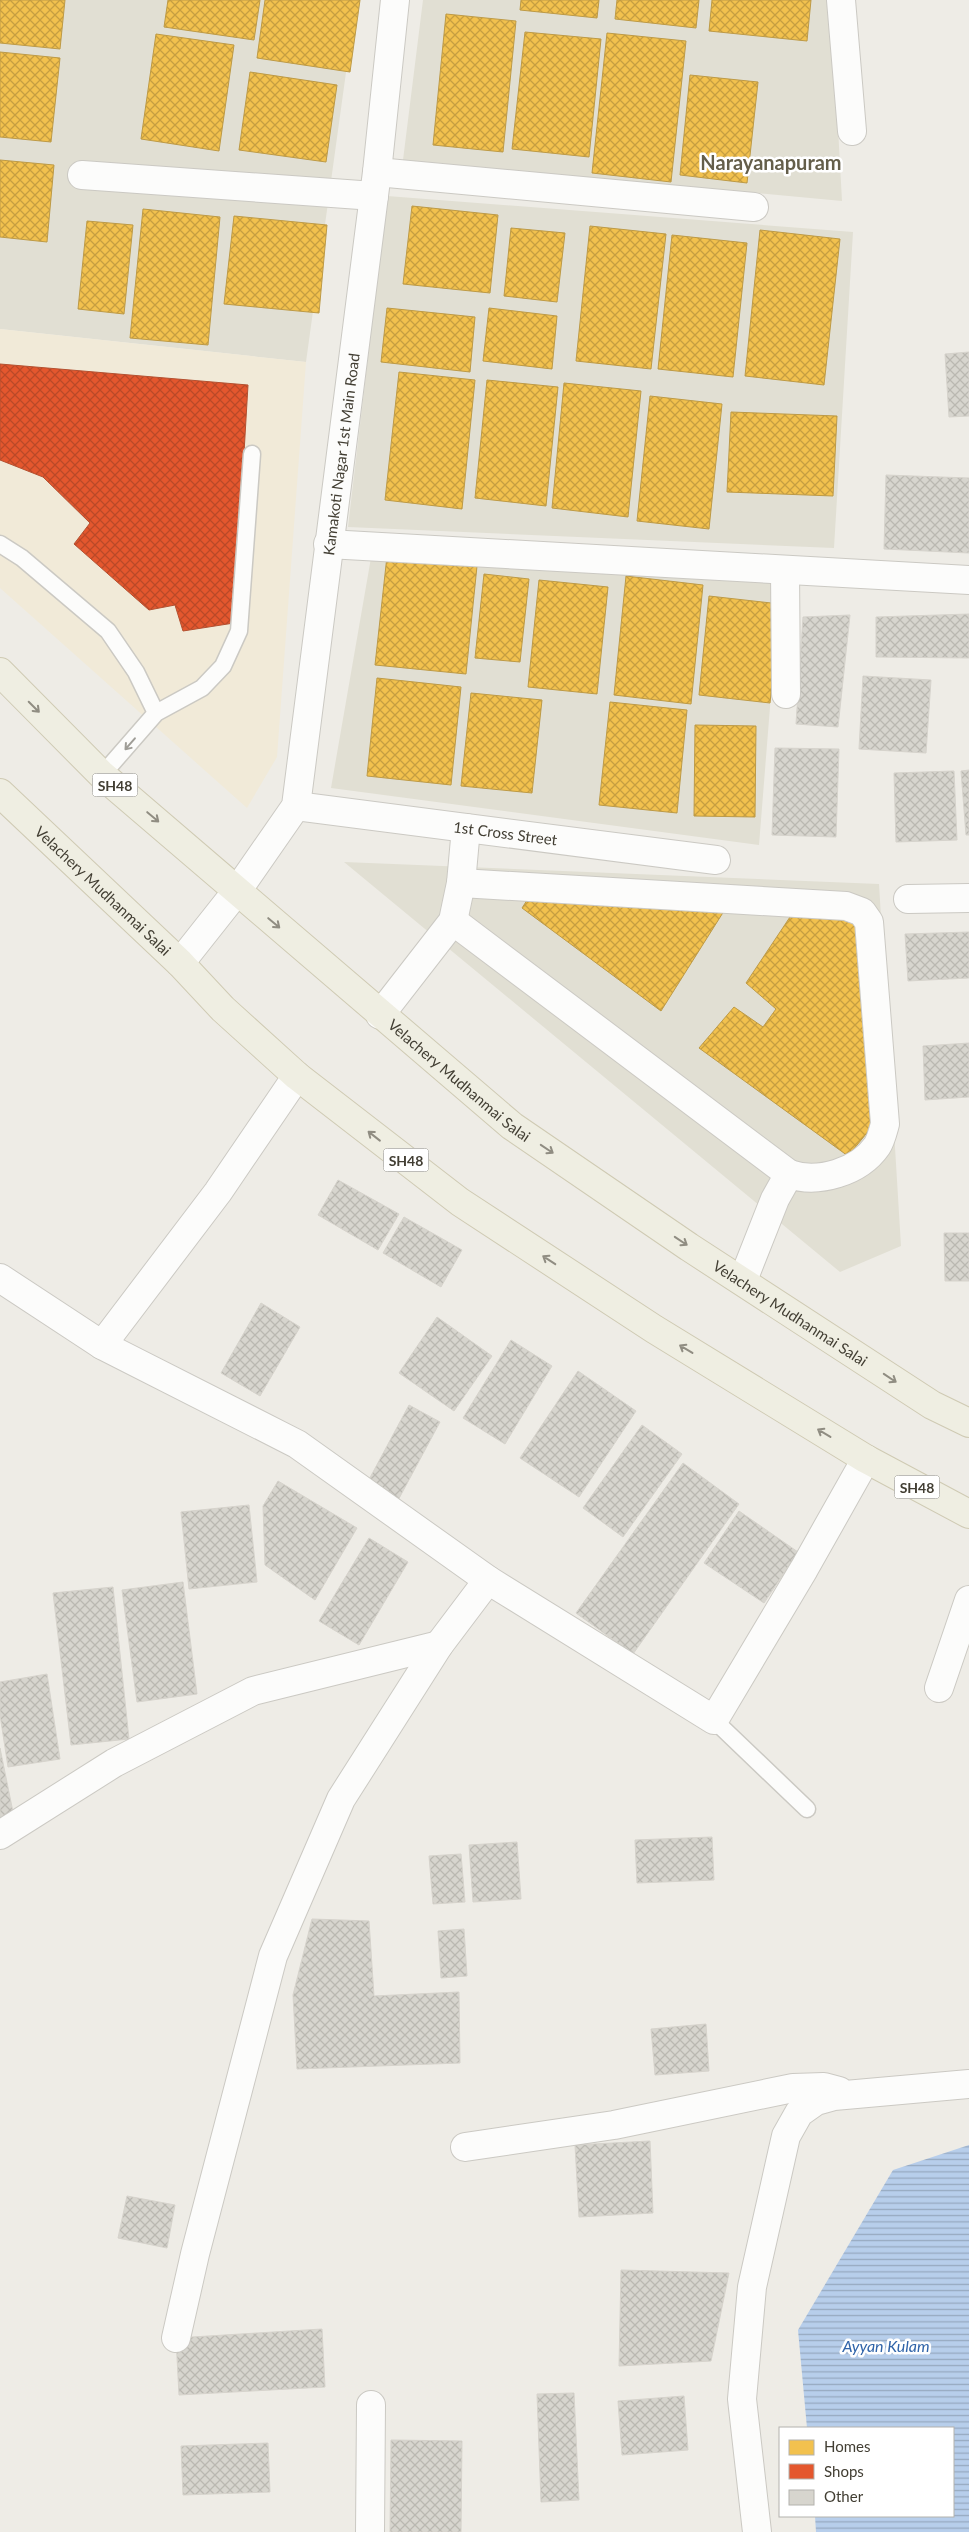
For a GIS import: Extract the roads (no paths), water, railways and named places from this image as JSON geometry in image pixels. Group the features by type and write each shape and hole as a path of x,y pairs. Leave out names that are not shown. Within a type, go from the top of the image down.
{"main road":[{"name":"Velachery Mudhanmai Salai","path":"0,672 102,775 218,872 237,891 380,1015 512,1126 689,1247 932,1405 969,1423"},
{"name":"Velachery Mudhanmai Salai","path":"0,793 180,963 223,1010 297,1076 460,1202 654,1329 866,1459 969,1514"}],"street":[{"name":"Kamakoti Nagar 1st Main Road","path":"180,963 237,891 296,806 375,184 395,0"},
{"path":"841,0 852,131"},
{"path":"82,176 375,184 754,207"},
{"path":"328,544 969,580"},
{"path":"785,570 786,694"},
{"name":"1st Cross Street","path":"296,806 716,860"},
{"path":"380,1015 453,921 461,882 466,828"},
{"path":"453,921 789,1174 802,1179 823,1178 865,1160 878,1145 885,1124 870,922 862,912 846,906 461,882"},
{"path":"908,899 969,898"},
{"path":"102,1345 218,1192 297,1076"},
{"path":"742,1280 775,1199 789,1174"},
{"path":"0,1278 102,1345 297,1444 488,1580 714,1720 804,1569 866,1459"},
{"path":"176,2338 195,2254 273,1956 341,1799 439,1645 488,1580"},
{"path":"939,1688 969,1600"},
{"path":"0,1835 114,1763 253,1690 439,1645"},
{"path":"757,2532 742,2399 754,2277 786,2136 799,2113 816,2101 853,2094 969,2084"},
{"path":"465,2146 614,2125 793,2088 824,2087 853,2094"},
{"path":"370,2532 371,2405"}],"lane":[{"path":"102,775 156,713 202,688 223,666 239,631 252,454"},
{"path":"0,544 22,558 108,631 136,672 156,713"},
{"path":"714,1720 807,1809"}],"water":[{"name":"Ayyan Kulam","path":"969,2145 969,2532 816,2532 815,2517 954,2517 954,2427 807,2427 798,2330 893,2170"}],"district":[{"name":"Narayanapuram","path":"771,162"}]}
